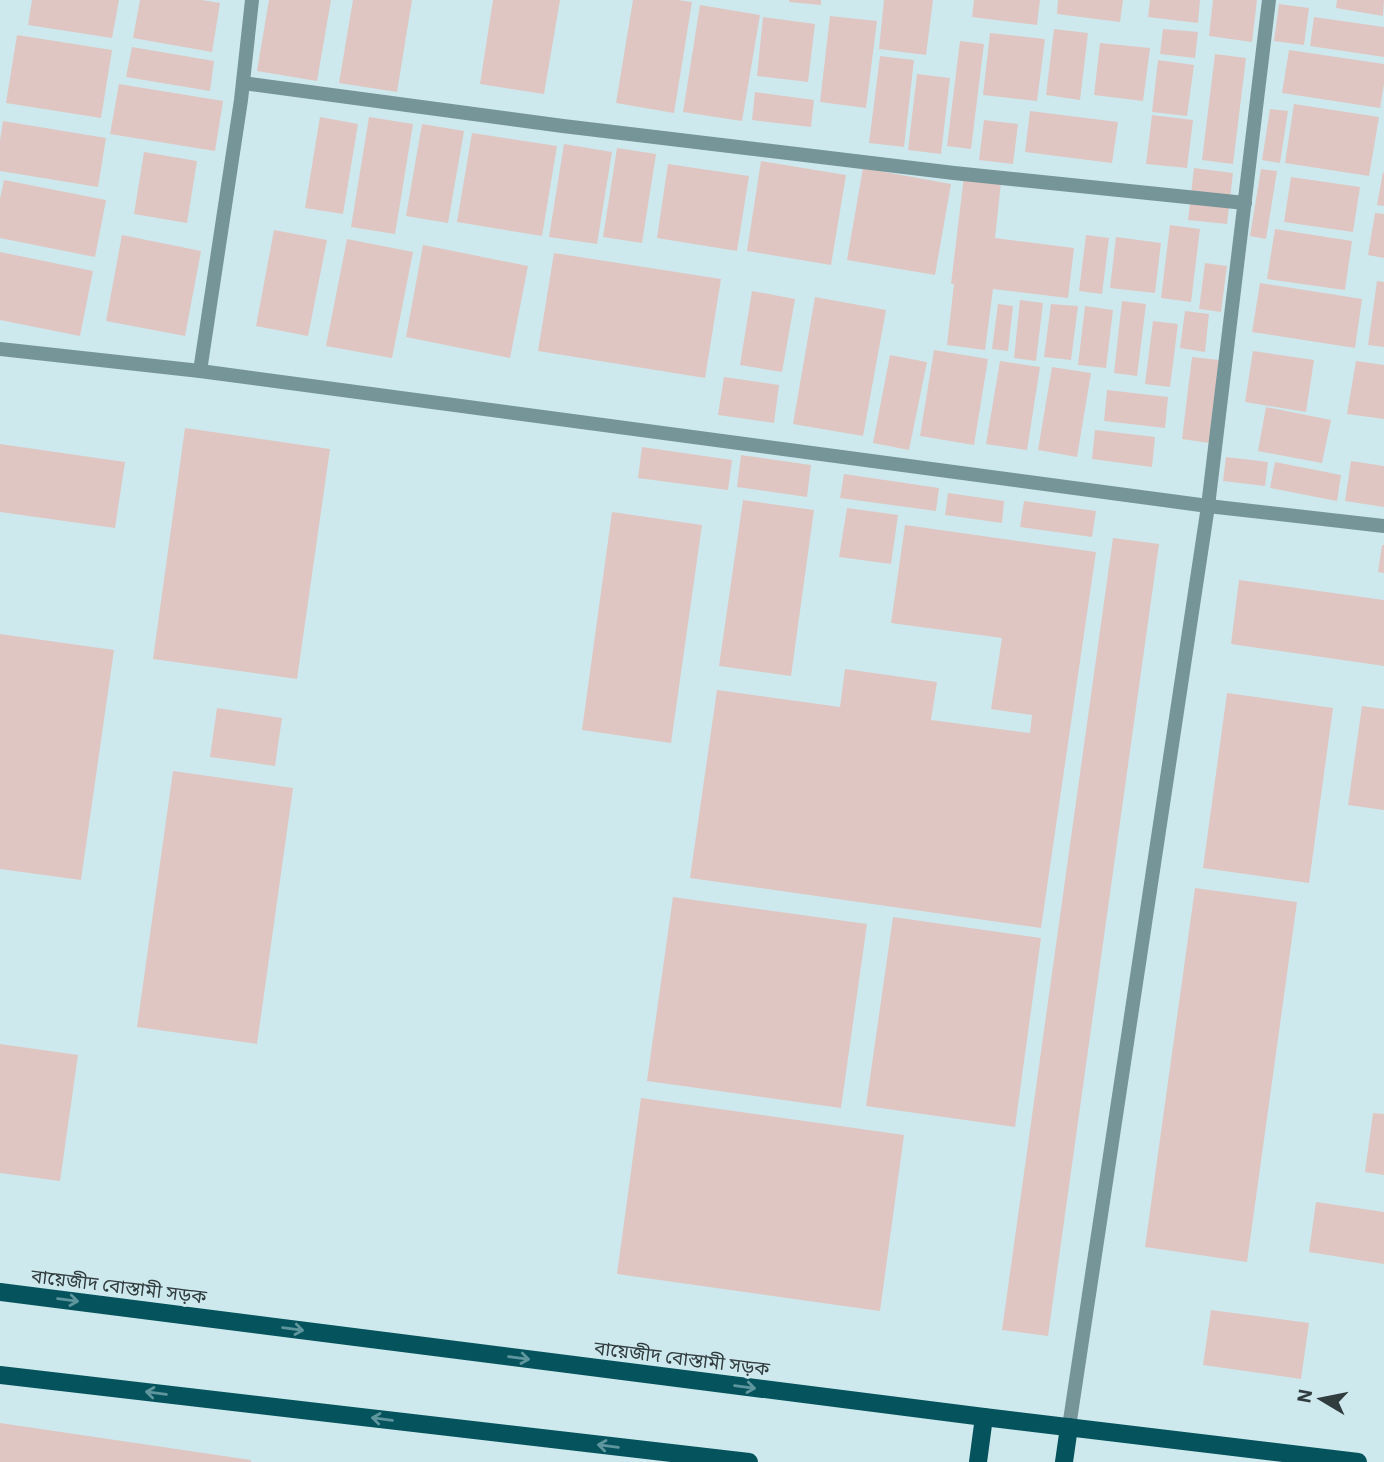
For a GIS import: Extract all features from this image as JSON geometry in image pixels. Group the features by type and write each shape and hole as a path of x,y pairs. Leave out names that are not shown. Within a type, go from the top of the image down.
{"main road":[{"name":"বায়েজীদ বোস্তামী সড়ক","path":"0,1292 1358,1462"},
{"path":"0,1375 749,1462"},
{"path":"978,1462 984,1417"},
{"path":"1064,1462 1069,1427"}],"street":[{"path":"200,371 243,83 252,0"},
{"path":"1069,1427 1208,506 1269,0"},
{"path":"243,83 577,128 1245,203"},
{"path":"0,349 200,371 1208,506 1384,526"}],"building":[{"path":"32,0 119,0 112,38 28,25"},
{"path":"140,0 202,0 220,3 212,52 133,38"},
{"path":"269,0 331,0 317,81 257,71"},
{"path":"353,0 412,0 397,92 339,83"},
{"path":"493,0 560,0 544,94 480,84"},
{"path":"633,0 692,2 674,113 616,103"},
{"path":"821,0 821,5 789,2"},
{"path":"884,0 933,0 926,55 879,49"},
{"path":"974,0 1040,0 1037,25 972,17"},
{"path":"1058,0 1123,0 1120,22 1057,14"},
{"path":"1150,0 1200,0 1198,23 1148,17"},
{"path":"1213,0 1257,0 1252,42 1209,36"},
{"path":"1337,0 1384,0 1383,16 1336,8"},
{"path":"1279,4 1309,8 1304,45 1274,41"},
{"path":"700,5 760,15 742,121 683,112"},
{"path":"830,16 877,21 866,108 820,102"},
{"path":"763,17 815,24 808,82 757,76"},
{"path":"1314,17 1384,27 1384,57 1310,46"},
{"path":"1054,29 1088,33 1080,100 1046,95"},
{"path":"1163,29 1198,32 1195,58 1160,54"},
{"path":"990,33 1045,39 1037,101 983,95"},
{"path":"17,35 112,50 101,118 6,103"},
{"path":"960,41 984,44 971,149 947,146"},
{"path":"1100,43 1150,48 1143,101 1094,95"},
{"path":"132,47 214,61 210,91 126,77"},
{"path":"1289,50 1384,64 1380,108 1282,93"},
{"path":"1215,54 1246,58 1233,164 1202,160"},
{"path":"880,56 914,60 904,147 869,143"},
{"path":"1158,60 1194,65 1187,116 1152,112"},
{"path":"917,74 950,78 941,154 908,150"},
{"path":"119,84 223,101 215,151 110,134"},
{"path":"755,92 814,100 811,127 752,120"},
{"path":"1294,104 1379,117 1369,176 1285,163"},
{"path":"1270,109 1288,111 1280,163 1262,160"},
{"path":"1030,111 1118,122 1112,163 1025,152"},
{"path":"1152,115 1193,120 1187,168 1146,164"},
{"path":"320,117 358,124 343,214 305,208"},
{"path":"369,117 413,124 395,234 351,227"},
{"path":"984,120 1018,124 1013,164 979,160"},
{"path":"3,121 106,138 98,187 0,171"},
{"path":"422,124 464,131 448,223 406,216"},
{"path":"472,133 557,146 542,236 457,222"},
{"path":"564,144 612,152 597,244 549,237"},
{"path":"617,148 656,154 642,243 603,237"},
{"path":"144,152 197,161 187,223 134,214"},
{"path":"761,161 846,175 831,265 747,251"},
{"path":"668,164 749,176 737,251 657,238"},
{"path":"863,168 951,184 935,275 847,260"},
{"path":"1194,168 1233,173 1227,224 1188,220"},
{"path":"1261,169 1277,171 1266,239 1250,236"},
{"path":"1384,173 1384,206 1377,205"},
{"path":"964,176 1001,182 995,238 1074,248 1068,298 993,289 985,350 947,345 954,284 951,284"},
{"path":"1291,177 1360,187 1353,232 1284,222"},
{"path":"4,180 106,200 95,257 0,238 0,199"},
{"path":"1375,213 1384,214 1384,258 1368,255"},
{"path":"1170,225 1200,229 1191,302 1161,298"},
{"path":"1275,229 1352,241 1345,290 1267,279"},
{"path":"274,230 327,240 308,336 256,326"},
{"path":"122,235 201,251 185,336 106,321"},
{"path":"1086,235 1109,238 1102,294 1079,291"},
{"path":"1116,237 1161,243 1155,293 1110,288"},
{"path":"347,239 413,252 392,358 326,346"},
{"path":"423,245 528,266 510,358 406,337"},
{"path":"0,252 93,271 80,336 0,320"},
{"path":"554,253 721,279 705,378 538,351"},
{"path":"1205,263 1227,266 1221,312 1199,309"},
{"path":"1377,281 1384,282 1384,347 1368,345"},
{"path":"1260,283 1362,299 1355,348 1252,332"},
{"path":"752,291 795,299 782,372 740,365"},
{"path":"815,297 886,310 863,436 793,424"},
{"path":"1020,300 1043,303 1036,361 1014,358"},
{"path":"1122,301 1146,304 1137,376 1114,373"},
{"path":"998,304 1013,306 1008,351 992,349"},
{"path":"1051,304 1078,306 1071,360 1044,357"},
{"path":"1085,306 1113,310 1106,368 1078,365"},
{"path":"1185,311 1209,314 1205,352 1180,348"},
{"path":"1153,321 1178,324 1170,387 1145,384"},
{"path":"934,350 988,359 974,445 920,436"},
{"path":"1253,351 1314,360 1306,412 1245,402"},
{"path":"890,355 927,362 909,450 873,443"},
{"path":"1192,357 1219,360 1209,443 1182,439"},
{"path":"1000,361 1040,367 1027,450 986,444"},
{"path":"1356,361 1384,365 1384,419 1347,414"},
{"path":"1052,367 1091,373 1077,457 1038,450"},
{"path":"724,377 779,385 774,423 718,415"},
{"path":"1107,390 1168,397 1165,428 1104,421"},
{"path":"1266,407 1331,420 1322,463 1258,451"},
{"path":"185,428 330,449 297,679 153,659"},
{"path":"1095,430 1155,437 1152,467 1092,459"},
{"path":"0,444 125,462 115,528 0,512"},
{"path":"642,447 732,460 728,490 638,478"},
{"path":"741,455 811,465 807,497 737,487"},
{"path":"1226,457 1268,462 1265,486 1223,481"},
{"path":"1351,461 1384,466 1384,507 1345,501"},
{"path":"1275,462 1341,475 1337,501 1270,488"},
{"path":"844,474 939,488 936,511 840,498"},
{"path":"948,493 1004,501 1002,523 945,515"},
{"path":"743,500 814,510 791,676 719,666"},
{"path":"1024,501 1096,511 1092,537 1020,527"},
{"path":"847,508 898,515 891,564 839,557"},
{"path":"612,512 702,525 671,743 582,730"},
{"path":"905,525 1096,552 1041,928 690,878 717,690 840,707 845,669 937,682 931,720 1030,733 1032,715 991,709 1002,638 891,623"},
{"path":"1113,538 1159,544 1048,1336 1002,1330"},
{"path":"1384,545 1384,573 1378,572"},
{"path":"1239,580 1384,600 1384,666 1231,644"},
{"path":"0,634 114,650 81,880 0,869"},
{"path":"1227,693 1333,708 1309,883 1203,868"},
{"path":"1362,706 1384,709 1384,810 1348,805"},
{"path":"217,708 282,718 275,766 210,757"},
{"path":"173,771 293,788 257,1044 137,1027"},
{"path":"1195,888 1297,902 1247,1262 1145,1247"},
{"path":"673,897 867,924 841,1108 647,1081"},
{"path":"893,917 1041,938 1015,1127 866,1106"},
{"path":"0,1044 78,1055 60,1181 0,1173"},
{"path":"641,1098 904,1135 880,1311 617,1274"},
{"path":"1373,1113 1384,1114 1384,1175 1365,1172"},
{"path":"1316,1202 1384,1212 1384,1264 1309,1252"},
{"path":"1211,1310 1309,1323 1301,1379 1203,1365"},
{"path":"0,1423 251,1460 251,1462 0,1462"}]}
